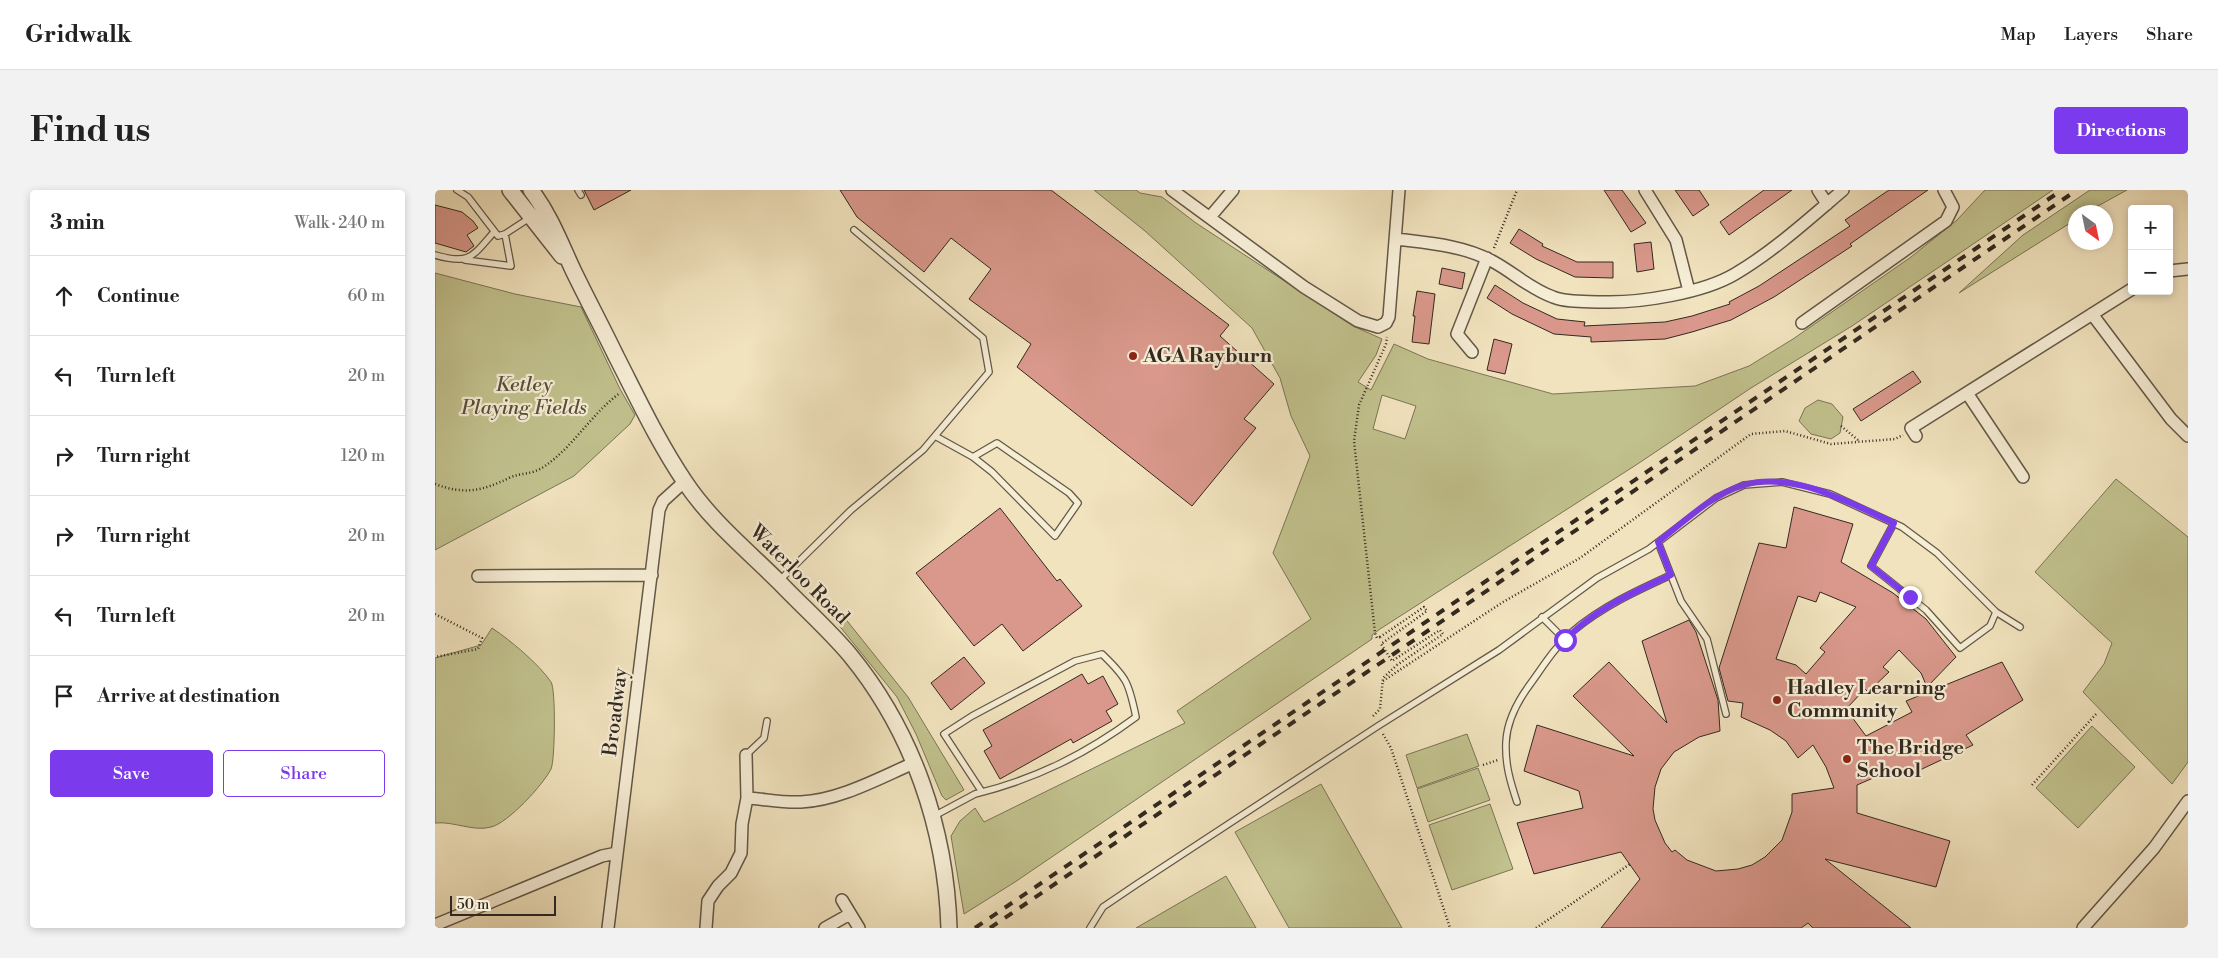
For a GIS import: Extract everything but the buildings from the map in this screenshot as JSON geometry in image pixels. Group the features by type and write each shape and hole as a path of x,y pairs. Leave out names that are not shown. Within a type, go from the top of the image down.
{"street":[{"name":"Waterloo Road","path":"510,190 574,271"},
{"name":"Waterloo Road","path":"531,190 545,209 557,231 574,271 644,413 685,481 710,516 778,581 849,654 885,704 914,763 934,816 944,868 949,927"},
{"path":"1172,190 1304,287 1358,321 1378,327 1386,323 1389,317 1399,190"},
{"path":"1210,217 1233,190"},
{"path":"1645,190 1676,240 1689,291"},
{"path":"1818,190 1827,204"},
{"path":"1396,239 1490,255 1540,292 1557,298 1623,303 1689,291 1734,275 1762,257 1843,190"},
{"path":"1802,323 1946,221 1953,207 1944,190"},
{"path":"1472,352 1457,334 1490,255"},
{"path":"2173,271 2188,269"},
{"path":"1909,430 2128,292"},
{"path":"2092,314 2171,419 2188,436"},
{"path":"1967,393 2023,476"},
{"name":"Broadway","path":"608,928 659,510 663,501 685,481"},
{"path":"478,576 652,575"},
{"path":"706,928 708,901 718,886 731,873 741,853 742,824 747,798 746,755"},
{"path":"747,798 800,802 823,799 849,791 914,763"},
{"path":"2083,928 2154,848 2188,802"},
{"path":"435,925 602,856 617,853"},
{"path":"843,900 859,928"},
{"path":"825,928 850,914"}],"lane":[{"path":"457,190 468,197 498,236 505,234 531,216"},
{"path":"778,581 851,510 923,450 989,372 983,338 854,230"},
{"path":"465,260 475,253 494,232"},
{"path":"435,255 455,260 511,266 505,234"},
{"path":"935,436 973,457 992,472 1055,536 1078,503 1069,493 997,442 973,457"},
{"path":"1091,928 1103,907 1378,726 1499,650 1597,578 1658,542 1716,498 1744,485 1782,482 1830,494 1894,523 1937,553 1996,612 2020,627"},
{"path":"1894,523 1871,566 1926,610 1959,648 1990,626 1996,612"},
{"path":"1658,542 1681,601 1707,638 1726,714"},
{"path":"1517,802 1507,774 1506,740 1511,719 1525,691 1554,650 1565,640 1608,607 1630,593 1671,575"},
{"path":"1542,617 1565,640"},
{"path":"934,816 975,794 982,792 1047,770 1100,743 1136,717 1129,683 1102,654 1075,661 972,716 944,734 982,792"},
{"path":"746,755 764,738 767,722"}],"path":[{"path":"1490,255 1517,190"},
{"path":"1386,344 1359,405 1353,441 1375,633 1377,638 1380,637 1424,607 1427,611 1381,644 1392,661 1440,630 1443,634 1397,665 1383,678 1381,710 1373,716 1391,748 1450,928"},
{"path":"435,484 469,492 493,487 511,477 530,474 556,457 613,398 631,384"},
{"path":"1841,426 1859,442"},
{"path":"1383,681 1503,602 1580,558 1751,434 1785,431 1831,444 1895,439 1909,430"},
{"path":"435,614 482,638 478,649 435,657"},
{"path":"2033,785 2097,713"},
{"path":"1483,765 1506,757"},
{"path":"1536,928 1630,864"}],"green space":[{"path":"1094,190 1136,190 1140,193 1162,197 1196,223 1353,326 1382,339 1376,355 1358,382 1371,390 1394,344 1428,359 1553,394 1695,386 1749,366 1793,339 1911,257 1957,220 1985,190 2053,190 1852,326 1751,388 1636,465 1380,629 1372,635 1372,639 1015,882 964,914 951,836 960,821 975,808 984,822 1185,723 1177,711 1311,619 1273,553 1310,456 1291,416 1280,378 1252,328 1145,231","holes":["1382,395 1416,406 1405,439 1373,429"]},
{"path":"2090,190 2127,190 2100,205 2068,205 2068,224 1959,293 2023,235"},
{"name":"Ketley Playing Fields","path":"435,273 515,294 581,307 620,389 635,415 630,424 574,476 435,550"},
{"path":"1818,400 1832,404 1843,417 1840,433 1831,439 1811,434 1799,421 1805,408"},
{"path":"2116,479 2188,537 2188,762 2172,784 2083,692 2104,664 2112,643 2035,572"},
{"path":"836,607 908,697 964,790 946,800 942,796 916,734 897,697 833,618"},
{"path":"492,628 524,653 551,682 554,697 554,725 551,769 541,784 524,802 498,824 491,827 477,828 449,823 435,823 435,658 481,645"},
{"path":"2092,726 2135,767 2078,828 2036,788"},
{"path":"1467,734 1479,766 1417,788 1406,755"},
{"path":"1478,768 1490,800 1428,822 1417,789"},
{"path":"1321,784 1402,928 1289,928 1235,832"},
{"path":"1490,804 1513,869 1452,890 1429,825"},
{"path":"1226,876 1256,928 1136,928"}],"railway":[{"path":"975,928 2062,190"},
{"path":"990,928 2077,190"}],"place":[{"name":"AGA Rayburn","path":"1133,356"},
{"name":"Hadley Learning Community","path":"1777,700"},
{"name":"The Bridge School","path":"1847,759"}],"route":[{"path":"1565,640 1571,633 1600,612 1630,593 1671,575 1658,542 1716,498 1744,485 1782,482 1830,494 1894,523 1871,566 1910,597"}]}
